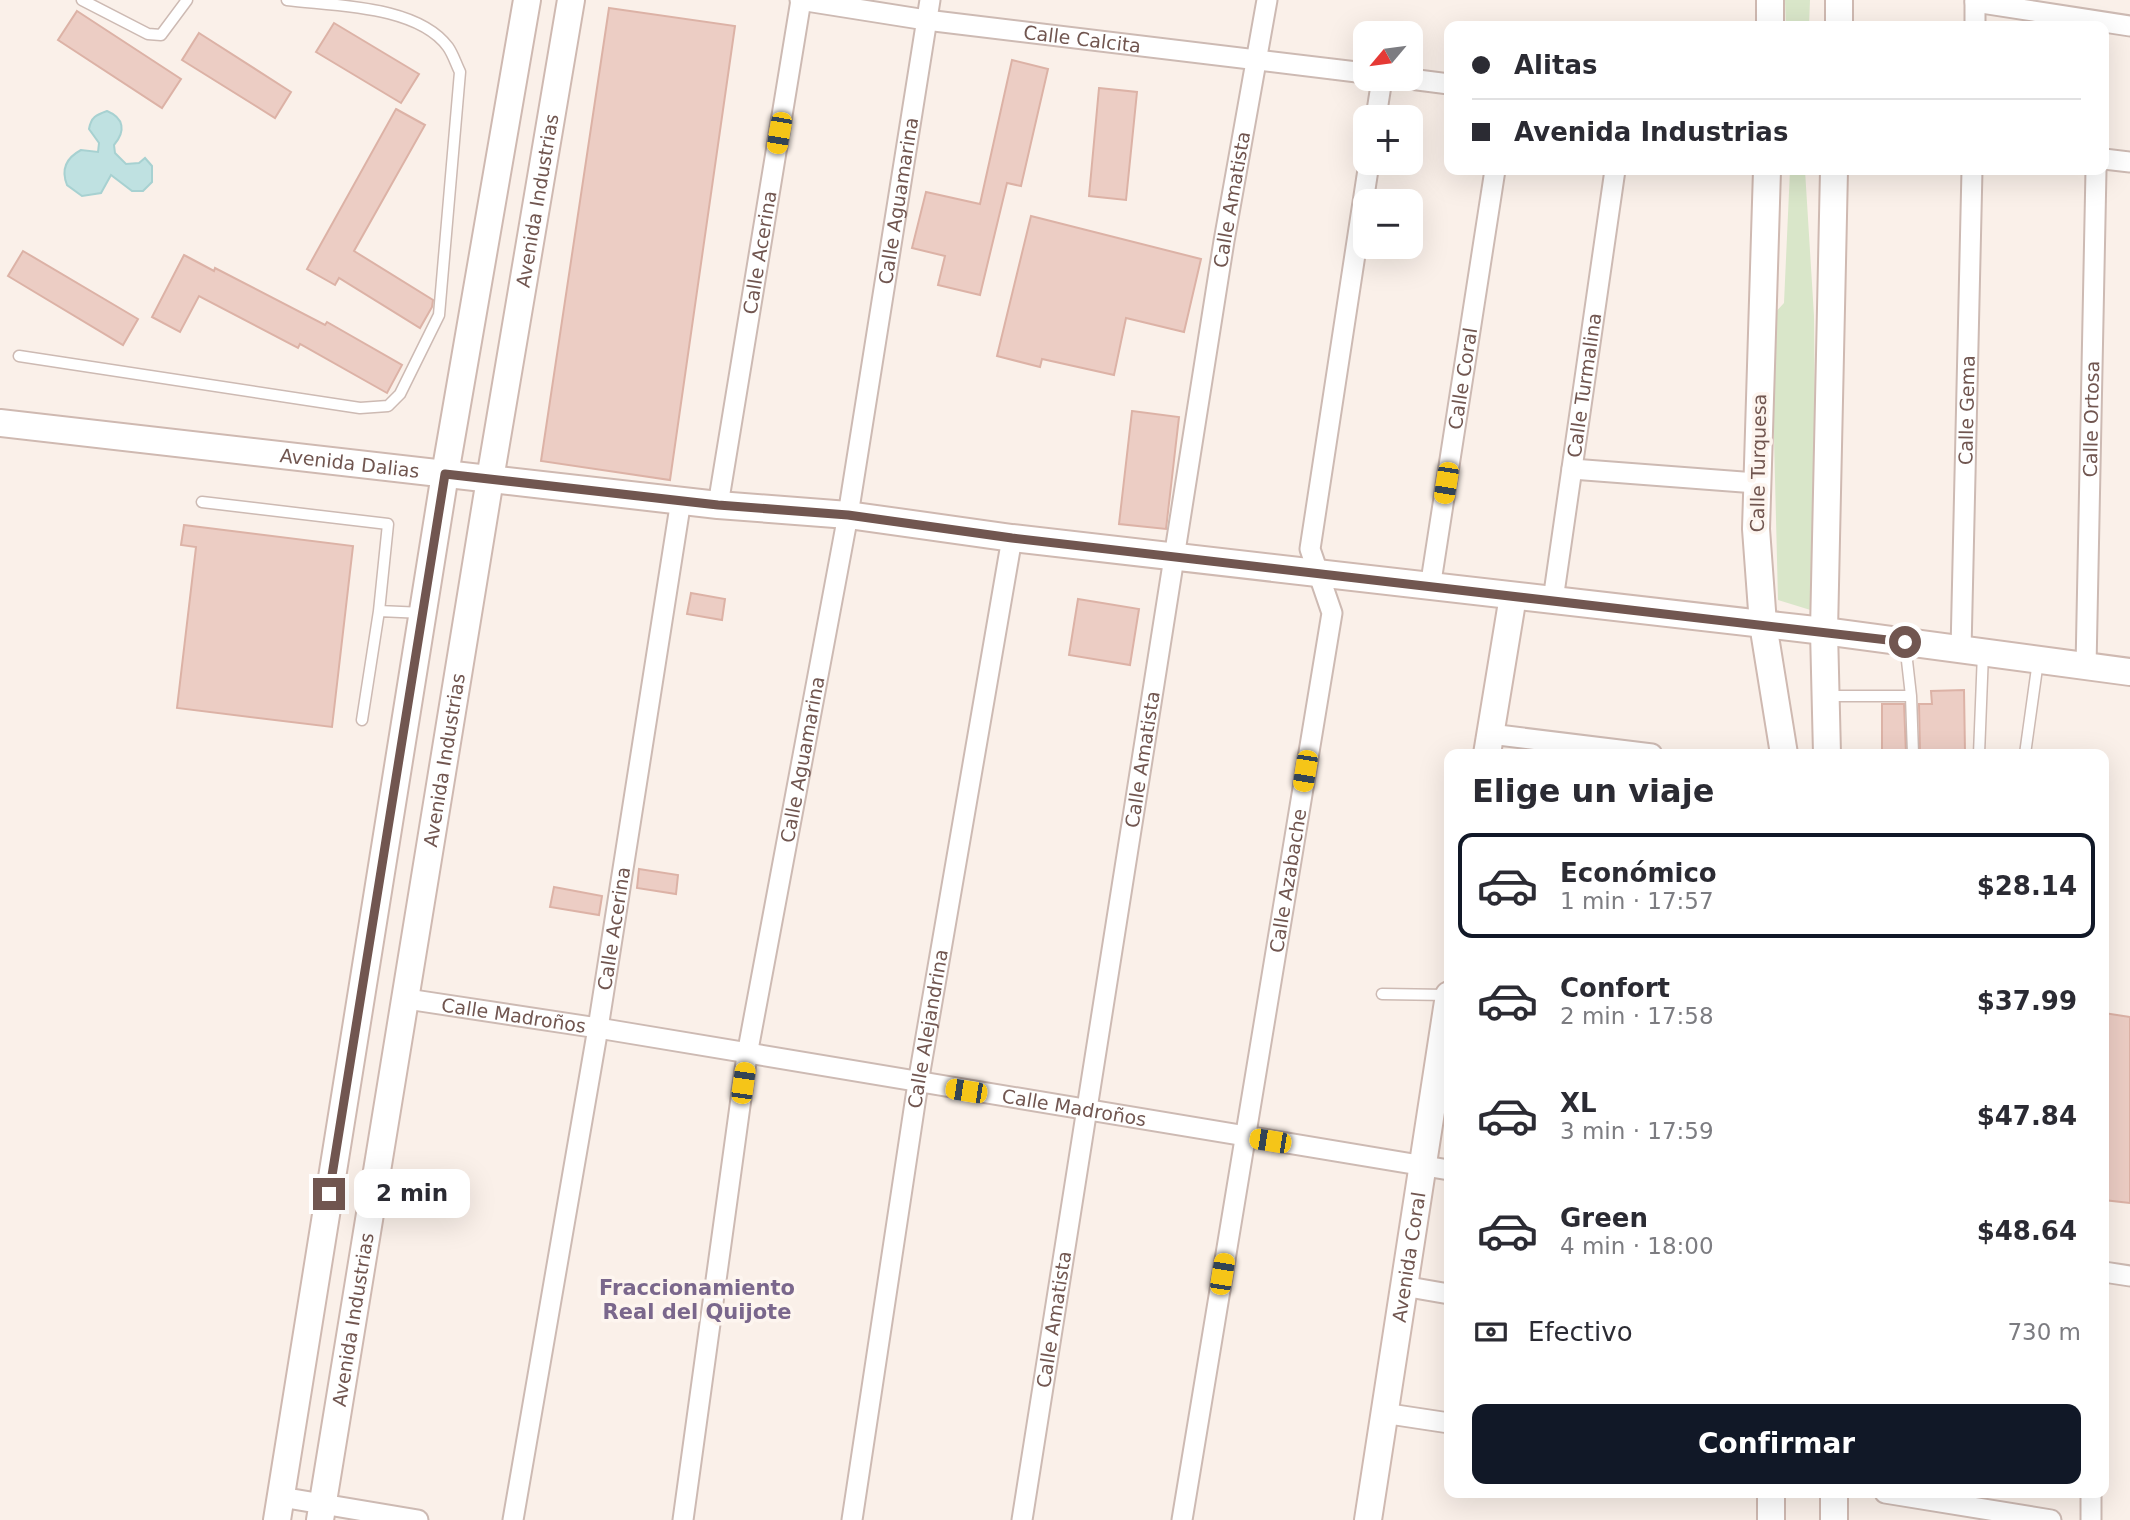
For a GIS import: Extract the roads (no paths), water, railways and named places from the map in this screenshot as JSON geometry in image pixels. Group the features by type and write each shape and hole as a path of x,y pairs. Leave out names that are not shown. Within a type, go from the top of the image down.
{"main road":[{"path":"279,1509 445,474 527,0"},
{"name":"Avenida Industrias","path":"322,1512 571,0"},
{"path":"1770,0 1770,21"},
{"path":"1839,0 1839,21"},
{"name":"Calle Turquesa","path":"1768,175 1756,482 1763,624 1783,749"},
{"path":"1826,749 1824,631 1834,175"},
{"name":"Avenida Dalias","path":"0,423 718,505 848,515 1012,538 1430,588 1824,631 2130,672"},
{"path":"1489,744 1513,596"},
{"name":"Avenida Coral","path":"1368,1520 1403,1286 1444,1055"},
{"path":"1770,1498 1770,1520"},
{"path":"1834,1498 1834,1520"}],"street":[{"name":"Calle Calcita","path":"801,0 926,20 1353,72"},
{"name":"Calle Acerina","path":"718,505 801,0"},
{"name":"Calle Aguamarina","path":"683,1520 747,1055 848,515 930,0"},
{"name":"Calle Amatista","path":"1022,1520 1224,242 1267,0"},
{"path":"1975,21 1975,1 2099,21"},
{"path":"2109,23 2130,26"},
{"path":"1423,81 1444,83"},
{"path":"2109,160 2130,162"},
{"name":"Calle Azabache","path":"1182,1520 1332,613 1310,550 1367,175"},
{"name":"Calle Coral","path":"1430,588 1494,175"},
{"name":"Calle Turmalina","path":"1553,600 1614,175"},
{"name":"Calle Gema","path":"1972,175 1972,652"},
{"name":"Calle Ortosa","path":"2086,667 2096,175"},
{"path":"1572,469 1756,482"},
{"name":"Calle Acerina","path":"513,1520 598,1028 681,500"},
{"name":"Calle Alejandrina","path":"852,1520 918,1083 1012,538"},
{"path":"1489,744 1570,749"},
{"name":"Calle Madroños","path":"407,999 598,1028 1444,1169"},
{"path":"2109,1273 2130,1276"},
{"path":"1403,1286 1444,1293"},
{"path":"1383,1413 1444,1422"},
{"path":"1915,1498 2051,1520"},
{"path":"2091,1498 2091,1520"},
{"path":"279,1509 418,1520"}],"lane":[{"path":"82,0 148,34 161,35 187,0"},
{"path":"19,356 360,408 388,406 400,394 439,314 460,72 448,47 431,32 392,13 287,0"},
{"path":"202,502 388,524 379,611 362,720"},
{"path":"379,611 423,613"},
{"path":"1905,642 1912,696 1913,749"},
{"path":"1972,652 1979,749"},
{"path":"2026,749 2038,661"},
{"path":"1826,695 1912,696"},
{"path":"1382,994 1444,995"}],"water":[{"path":"107,111 117,117 122,130 114,145 115,153 126,164 139,163 145,158 152,166 152,182 143,191 132,191 111,175 101,193 82,196 67,185 66,165 81,150 98,152 99,143 89,129 95,117"}],"district":[{"name":"Fraccionamiento Real del Quijote","path":"697,1300"}]}
